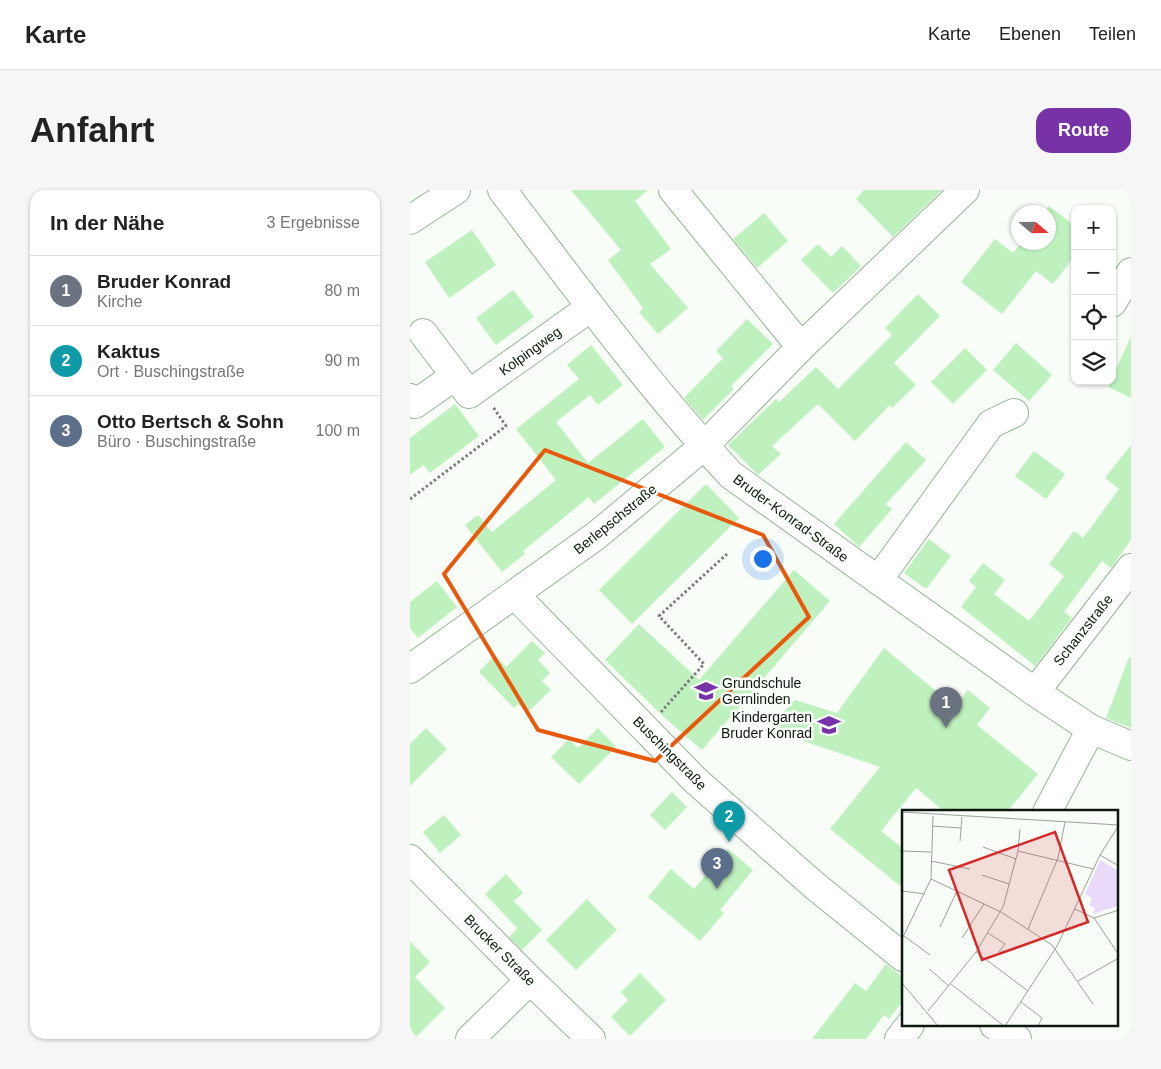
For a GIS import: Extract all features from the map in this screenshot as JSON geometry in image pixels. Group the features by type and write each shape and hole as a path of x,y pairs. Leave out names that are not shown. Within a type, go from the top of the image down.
{"street":[{"path":"410,220 456,190"},
{"name":"Bruder-Konrad-Straße","path":"502,190 591,307 704,446 731,475 1035,692 1091,729 1131,746"},
{"path":"673,190 801,347"},
{"name":"Berlepschstraße","path":"410,669 598,535 704,446 801,347 965,190"},
{"path":"1116,296 1131,272"},
{"name":"Kolpingweg","path":"410,398 415,404 468,386 591,307"},
{"path":"423,333 468,386"},
{"path":"878,580 991,424 1014,413"},
{"name":"Schanzstraße","path":"1035,692 1131,568"},
{"name":"Buschingstraße","path":"515,595 695,780 815,886 902,955"},
{"path":"1048,810 1091,729"},
{"name":"Brucker Straße","path":"410,859 461,923 530,980 591,1039"},
{"path":"471,1039 530,980"},
{"path":"899,1039 909,1026"},
{"path":"996,1026 1017,1039"}],"path":[{"path":"410,499 506,426 468,386"},
{"path":"646,729 704,664 659,616 727,554"}],"highlighted area":[{"path":"545,450 763,535 809,617 655,761 538,730 444,574"}],"building":[{"path":"571,190 648,190 635,201 671,249 650,264 688,308 658,334 639,312 643,308 608,260 621,250"},
{"path":"864,190 942,190 893,237 856,199"},
{"path":"1056,211 1071,223 1071,261 1053,284 1036,271 1002,314 961,282 995,239 1013,253 1015,250 1056,250"},
{"path":"764,213 788,241 757,268 733,239"},
{"path":"472,230 496,265 449,298 425,262"},
{"path":"818,244 831,257 842,246 861,266 833,293 801,260"},
{"path":"513,290 534,317 496,345 476,318"},
{"path":"918,294 940,316 894,363 916,385 892,408 890,405 855,441 818,404 772,446 781,454 758,475 728,445 776,399 779,402 816,367 838,389 892,335 885,328"},
{"path":"747,319 773,344 731,386 734,389 703,420 684,398 723,358 716,351"},
{"path":"1131,337 1131,398 1108,387 1109,385 1116,385 1116,369"},
{"path":"1016,343 1052,375 1029,401 993,370"},
{"path":"591,345 623,385 598,405 590,395 556,422 588,463 643,419 665,447 594,504 589,497 523,551 525,554 502,572 465,525 478,515 492,532 556,480 516,429 579,379 567,365"},
{"path":"965,348 987,370 953,404 931,382"},
{"path":"455,404 479,436 430,473 423,465 410,475 410,438"},
{"path":"906,442 926,460 886,504 892,509 859,547 834,524"},
{"path":"1131,445 1131,540 1111,568 1102,561 1064,612 1072,618 1035,666 961,607 976,587 969,581 983,563 1005,580 994,594 1029,621 1064,576 1049,564 1074,531 1083,538 1119,489 1105,478"},
{"path":"1034,451 1065,474 1046,499 1015,476"},
{"path":"706,484 739,518 632,624 599,590"},
{"path":"929,539 951,556 926,589 904,573"},
{"path":"794,570 830,601 702,750 666,719 605,660 639,624 699,680"},
{"path":"437,581 457,607 418,638 410,628 410,602"},
{"path":"532,641 545,653 538,660 550,673 542,681 551,690 527,713 518,704 514,708 479,672 495,655 506,667"},
{"path":"884,648 954,706 968,690 990,708 977,725 1038,774 1009,810 943,810 916,788 881,831 902,847 902,887 830,829 880,767 768,729 795,700 837,713"},
{"path":"1129,657 1131,658 1131,728 1106,718"},
{"path":"426,728 447,749 410,786 410,744"},
{"path":"598,728 616,747 579,784 551,757 569,739 578,748"},
{"path":"672,792 687,807 665,830 650,815"},
{"path":"444,815 461,835 440,853 423,832"},
{"path":"728,849 753,870 720,910 724,913 700,941 648,897 671,869 694,889"},
{"path":"506,874 523,893 514,901 542,930 522,950 509,937 517,928 485,894"},
{"path":"587,899 617,930 576,970 546,940"},
{"path":"410,941 430,962 415,977 445,1008 414,1039 410,1039"},
{"path":"886,964 902,976 902,1003 889,1019 884,1015 866,1039 812,1039 855,983 866,991"},
{"path":"640,973 666,1000 630,1036 611,1017 628,1000 621,992"}],"place":[{"name":"Grundschule Gernlinden","path":"706,691"},
{"name":"Kindergarten Bruder Konrad","path":"829,725"},
{"name":"Bruder Konrad","path":"946,728"},
{"name":"Kaktus","path":"729,842"},
{"name":"Otto Bertsch & Sohn","path":"717,889"}]}
